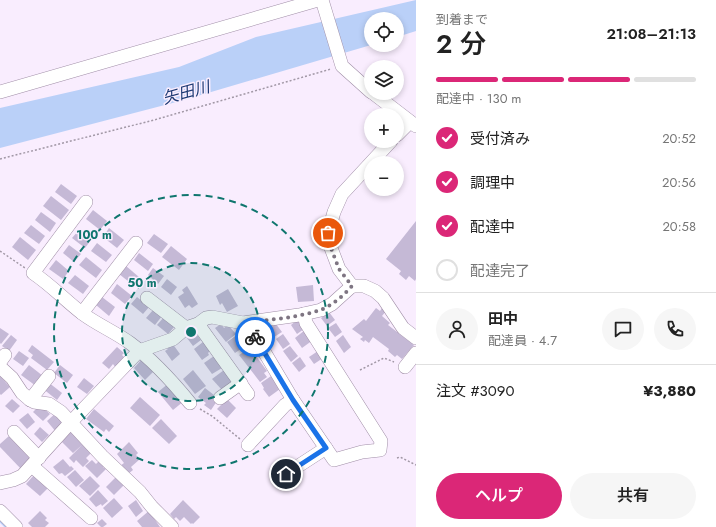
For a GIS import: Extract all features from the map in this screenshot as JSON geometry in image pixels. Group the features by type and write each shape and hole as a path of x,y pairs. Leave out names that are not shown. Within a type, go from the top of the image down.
{"street":[{"path":"0,92 321,1 341,63 364,85"},
{"path":"382,100 413,124 404,130"},
{"path":"352,286 339,269 331,248 328,233 334,212 342,194 385,148"},
{"path":"86,202 34,273 98,324 130,343 139,352 150,358 177,386 190,404"},
{"path":"82,312 136,243"},
{"path":"0,482 13,480 22,476 70,423 139,352 173,339 206,318 212,317 247,323 304,314 321,310 332,304 352,286 364,286 375,291 383,298 403,328 416,338"},
{"path":"148,298 192,326 248,394"},
{"path":"247,323 293,400 334,460 362,452 380,450 381,441 306,323 304,314"},
{"path":"405,367 416,353"},
{"path":"0,368 12,378 22,393 30,400 49,404 55,407 102,456 140,492 170,526"},
{"path":"30,400 49,376"},
{"path":"220,398 240,383"},
{"path":"248,445 285,405 293,400"},
{"path":"14,432 35,462 91,518"},
{"path":"286,474 326,448"},
{"path":"0,512 16,527"}],"path":[{"path":"0,159 162,117 341,63"},
{"path":"0,251 25,268"},
{"path":"360,370 384,358 405,367"},
{"path":"190,404 212,416 248,445"},
{"path":"397,458 400,457 416,465"}],"water":[{"path":"416,0 416,31 404,35 404,12 364,12"},
{"name":"矢田川","path":"364,12 364,47 184,100 0,148 0,108 179,67 256,37"}],"building":[{"path":"61,184 77,196 71,204 55,192"},
{"path":"51,196 69,210 61,220 43,206"},
{"path":"93,210 107,221 100,230 86,219"},
{"path":"41,212 56,223 50,232 35,220"},
{"path":"416,221 415,281 409,276 406,280 399,274 401,271 386,259"},
{"path":"31,225 45,236 39,244 24,233"},
{"path":"109,228 124,240 117,248 103,237"},
{"path":"79,230 91,240 85,248 72,238"},
{"path":"154,234 168,244 161,253 147,243"},
{"path":"20,237 36,250 28,260 12,247"},
{"path":"97,243 112,255 106,262 91,251"},
{"path":"69,245 81,254 74,262 63,253"},
{"path":"171,246 187,259 179,270 162,257"},
{"path":"139,253 153,264 148,271 134,260"},
{"path":"86,257 102,270 96,278 79,265"},
{"path":"56,260 69,271 63,279 49,269"},
{"path":"126,266 139,277 133,285 119,274"},
{"path":"153,268 164,276 158,284 148,275"},
{"path":"75,275 89,286 83,294 68,283"},
{"path":"167,279 177,287 171,295 161,287"},
{"path":"117,284 132,296 125,304 111,293"},
{"path":"313,285 314,301 298,302 296,287"},
{"path":"187,286 198,304 192,308 189,305 185,308 178,297 184,293 182,290"},
{"path":"228,289 238,306 227,312 222,303 220,305 216,296"},
{"path":"102,297 115,307 109,316 96,305"},
{"path":"137,297 149,307 143,314 131,304"},
{"path":"376,308 380,311 382,308 386,311 382,316 390,323 388,325 414,345 402,359 397,355 395,357 388,351 389,349 373,337 369,343 365,340 364,342 360,339 363,337 352,329 364,319 366,321"},
{"path":"153,310 162,316 155,325 146,318"},
{"path":"329,312 335,320 327,326 321,318"},
{"path":"164,317 175,326 168,334 157,325"},
{"path":"297,320 304,329 297,334 291,325"},
{"path":"336,323 342,332 335,337 328,328"},
{"path":"221,324 224,328 228,325 236,334 226,342 215,328"},
{"path":"276,324 282,332 274,337 268,329"},
{"path":"0,328 9,334 1,344 0,343"},
{"path":"192,329 201,340 193,346 184,334"},
{"path":"305,330 313,340 302,348 295,338"},
{"path":"283,334 290,344 283,349 276,339"},
{"path":"11,335 17,340 9,351 2,346"},
{"path":"237,335 245,346 235,353 227,342"},
{"path":"343,335 351,347 344,353 336,341"},
{"path":"203,342 210,351 208,353 209,355 202,360 194,349"},
{"path":"172,343 180,354 172,361 165,351 168,349 166,347"},
{"path":"32,345 54,362 47,370 31,358 33,355 28,351"},
{"path":"290,346 298,356 291,362 283,351"},
{"path":"117,347 124,353 122,355 125,358 116,368 113,364 109,369 102,363"},
{"path":"252,348 258,355 256,356 267,371 264,373 267,377 260,382 239,355"},
{"path":"19,351 29,358 23,366 13,359"},
{"path":"318,351 323,358 314,364 309,357"},
{"path":"214,356 222,368 212,374 204,363"},
{"path":"300,357 306,366 299,372 292,363"},
{"path":"142,359 153,372 145,380 134,368"},
{"path":"29,365 43,376 36,386 21,375"},
{"path":"60,365 73,375 67,383 54,373"},
{"path":"193,370 206,386 195,394 183,379"},
{"path":"224,370 233,383 222,390 212,379"},
{"path":"274,374 280,389 269,397 263,389 264,388 261,383"},
{"path":"0,376 10,387 1,395 0,394"},
{"path":"84,378 94,386 87,394 77,387"},
{"path":"48,382 62,393 57,400 42,388"},
{"path":"169,383 184,401 173,410 158,392"},
{"path":"205,388 214,395 212,398 217,401 211,410 204,405 206,403 198,397"},
{"path":"140,397 160,415 150,426 130,408"},
{"path":"12,399 20,406 13,413 5,406"},
{"path":"227,399 236,408 227,418 217,409"},
{"path":"40,405 50,414 43,421 33,412"},
{"path":"94,409 114,426 109,432 106,429 104,432 86,419"},
{"path":"57,412 65,424 56,432 47,421"},
{"path":"28,413 35,422 27,429 19,420"},
{"path":"161,419 177,436 169,444 152,428"},
{"path":"40,427 49,435 42,442 34,434"},
{"path":"72,431 92,452 86,458 89,461 83,467 76,460 74,463 69,458 82,445 73,453 62,442"},
{"path":"9,436 31,457 22,470 0,447 0,444"},
{"path":"129,442 138,453 136,455 140,459 131,467 133,470 128,474 120,466 124,463 117,454"},
{"path":"63,459 70,467 71,466 74,469 65,476 62,473 59,474 53,467"},
{"path":"92,460 96,464 100,460 105,465 103,467 106,469 97,478 85,466"},
{"path":"75,470 84,480 76,487 67,477"},
{"path":"34,475 48,488 40,496 26,484"},
{"path":"90,476 100,486 90,496 79,486"},
{"path":"117,476 125,484 114,495 106,487"},
{"path":"98,490 108,501 102,506 101,504 96,507 89,499"},
{"path":"114,498 123,508 112,518 103,508"},
{"path":"136,500 143,511 136,517 128,506"},
{"path":"183,500 200,517 193,524 191,524 184,517 180,521 176,517 174,519 170,514"},
{"path":"150,510 160,527 142,527 137,521"},
{"path":"40,511 47,518 45,520 49,523 45,527 32,527 28,523"},
{"path":"102,519 107,524 101,527 97,523"}],"waterway":[{"path":"0,521 6,527"}],"way so far":[{"path":"255,337 247,323 300,315 321,310 332,304 352,286 339,269 331,248 328,233"}],"route":[{"path":"255,337 293,400 326,448 286,474"}]}
